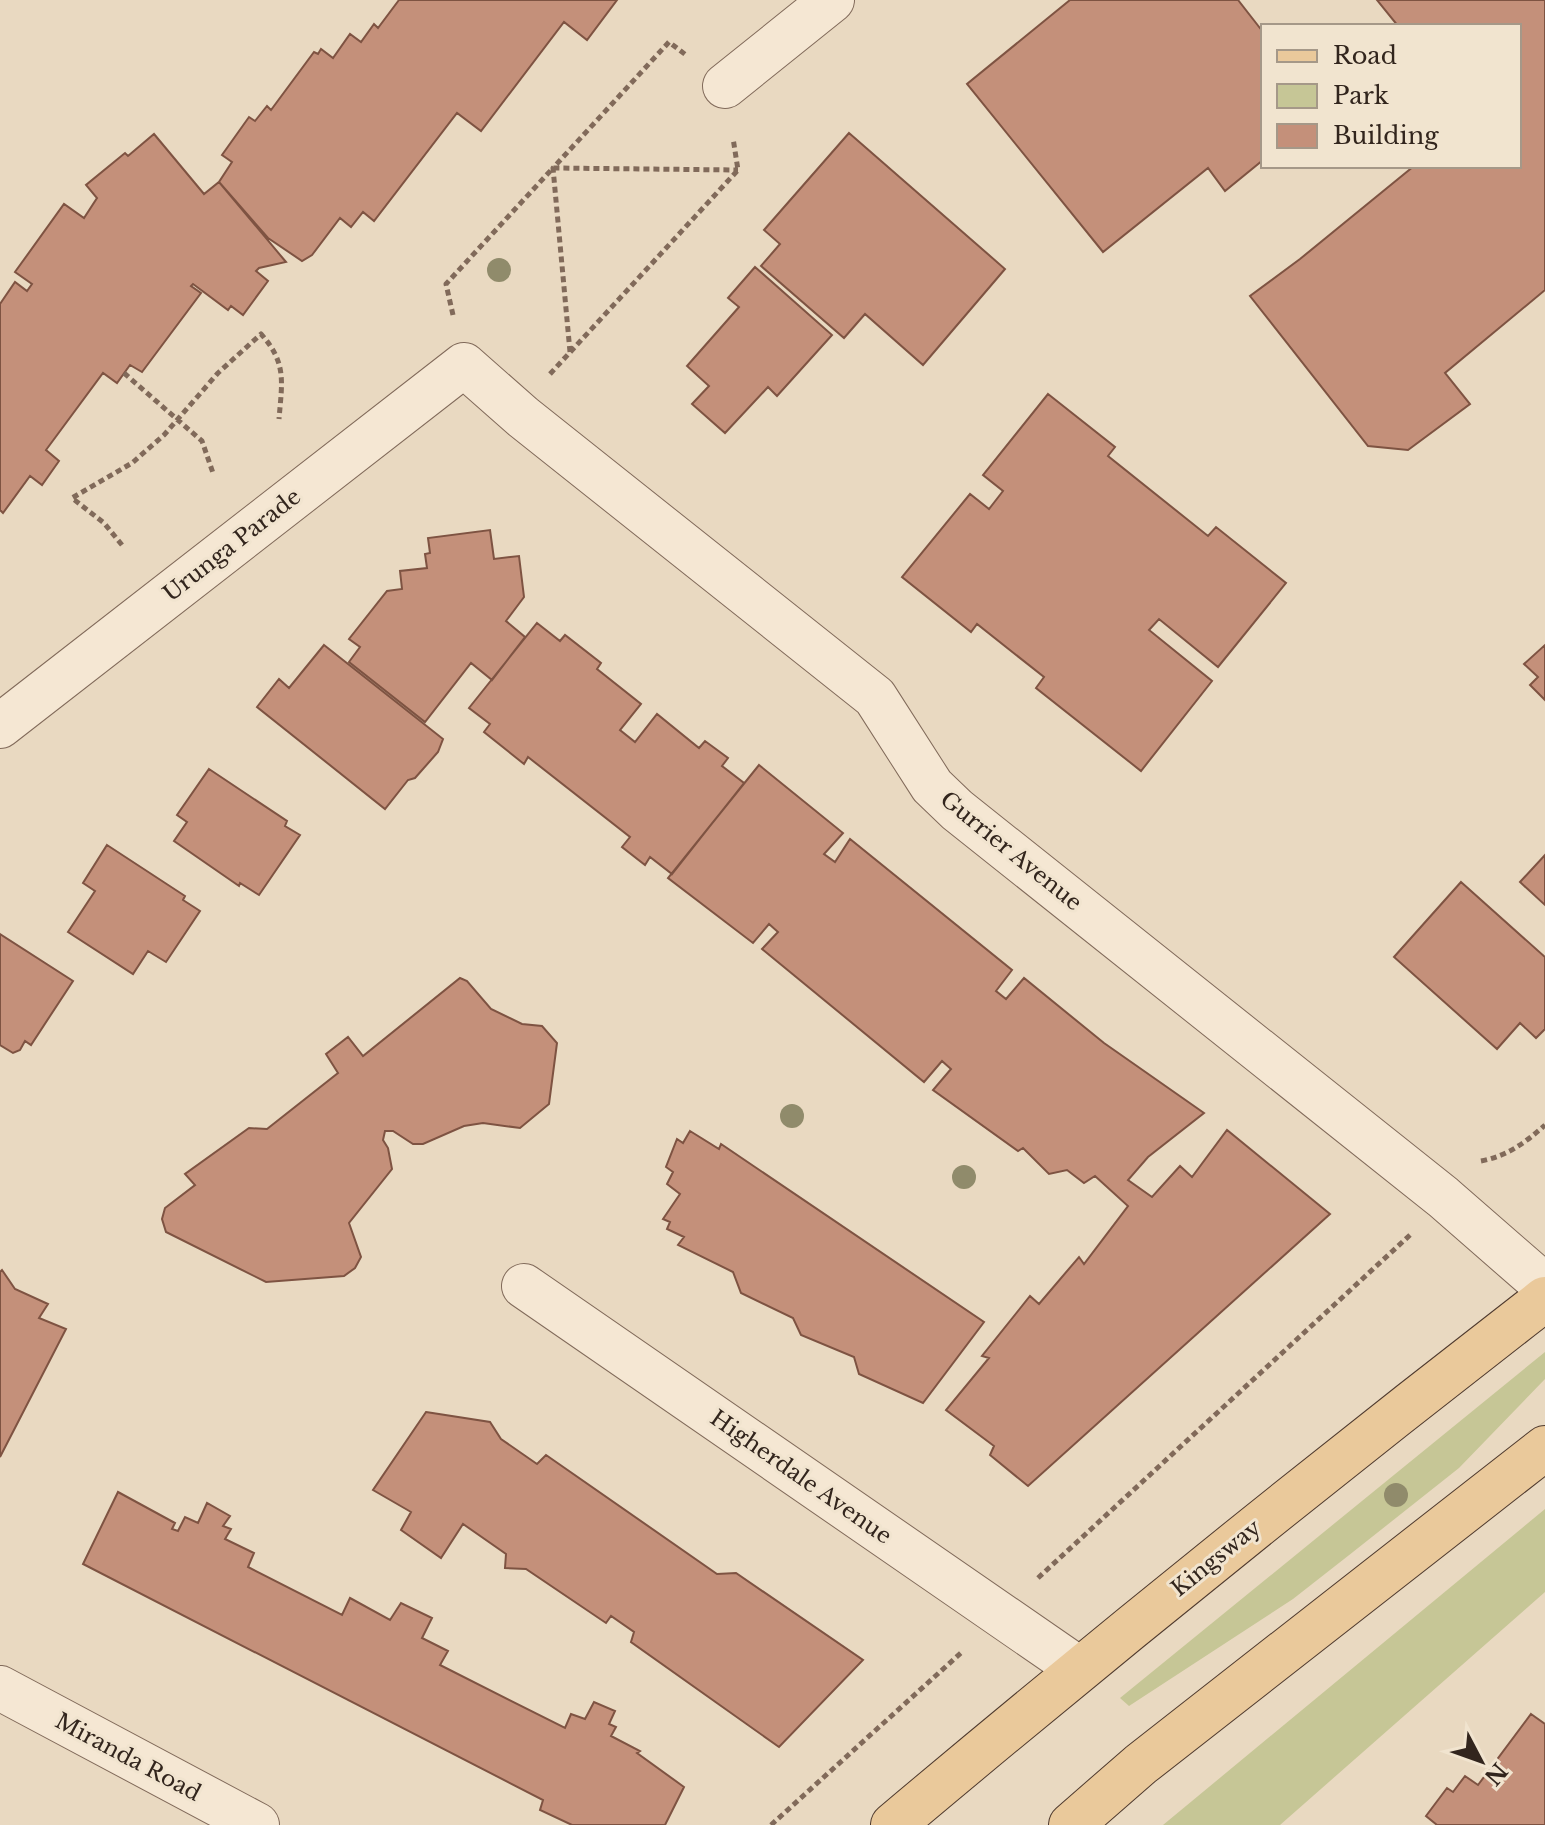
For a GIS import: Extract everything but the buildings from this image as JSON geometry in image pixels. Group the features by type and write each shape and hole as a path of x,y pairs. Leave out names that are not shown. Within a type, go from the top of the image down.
{"main road":[{"name":"Kingsway","path":"893,1825 1079,1669 1366,1437 1545,1299"},
{"path":"1071,1825 1141,1764 1545,1448"}],"street":[{"path":"725,86 832,0"},
{"name":"Urunga Parade","path":"0,726 464,365"},
{"name":"Gurrier Avenue","path":"464,365 523,417 875,697 932,786 957,810 1443,1197 1545,1286"},
{"name":"Higherdale Avenue","path":"524,1286 1079,1669"},
{"name":"Miranda Road","path":"0,1688 257,1825"}],"path":[{"path":"464,365 446,284 669,42 725,86 738,170"},
{"path":"553,168 738,170"},
{"path":"553,168 570,352"},
{"path":"548,375 738,170"},
{"path":"122,545 104,523 72,498 132,463 164,435 218,373 261,334 274,348 282,370 279,419"},
{"path":"124,373 202,441 213,473"},
{"path":"1470,1168 1478,1162 1498,1158 1526,1142 1545,1125"},
{"path":"1033,1583 1420,1227"},
{"path":"771,1825 971,1643"}],"green space":[{"path":"1545,1352 1545,1379 1459,1468 1293,1599 1129,1706 1120,1698"},
{"path":"1545,1509 1545,1592 1280,1825 1163,1825"}]}
